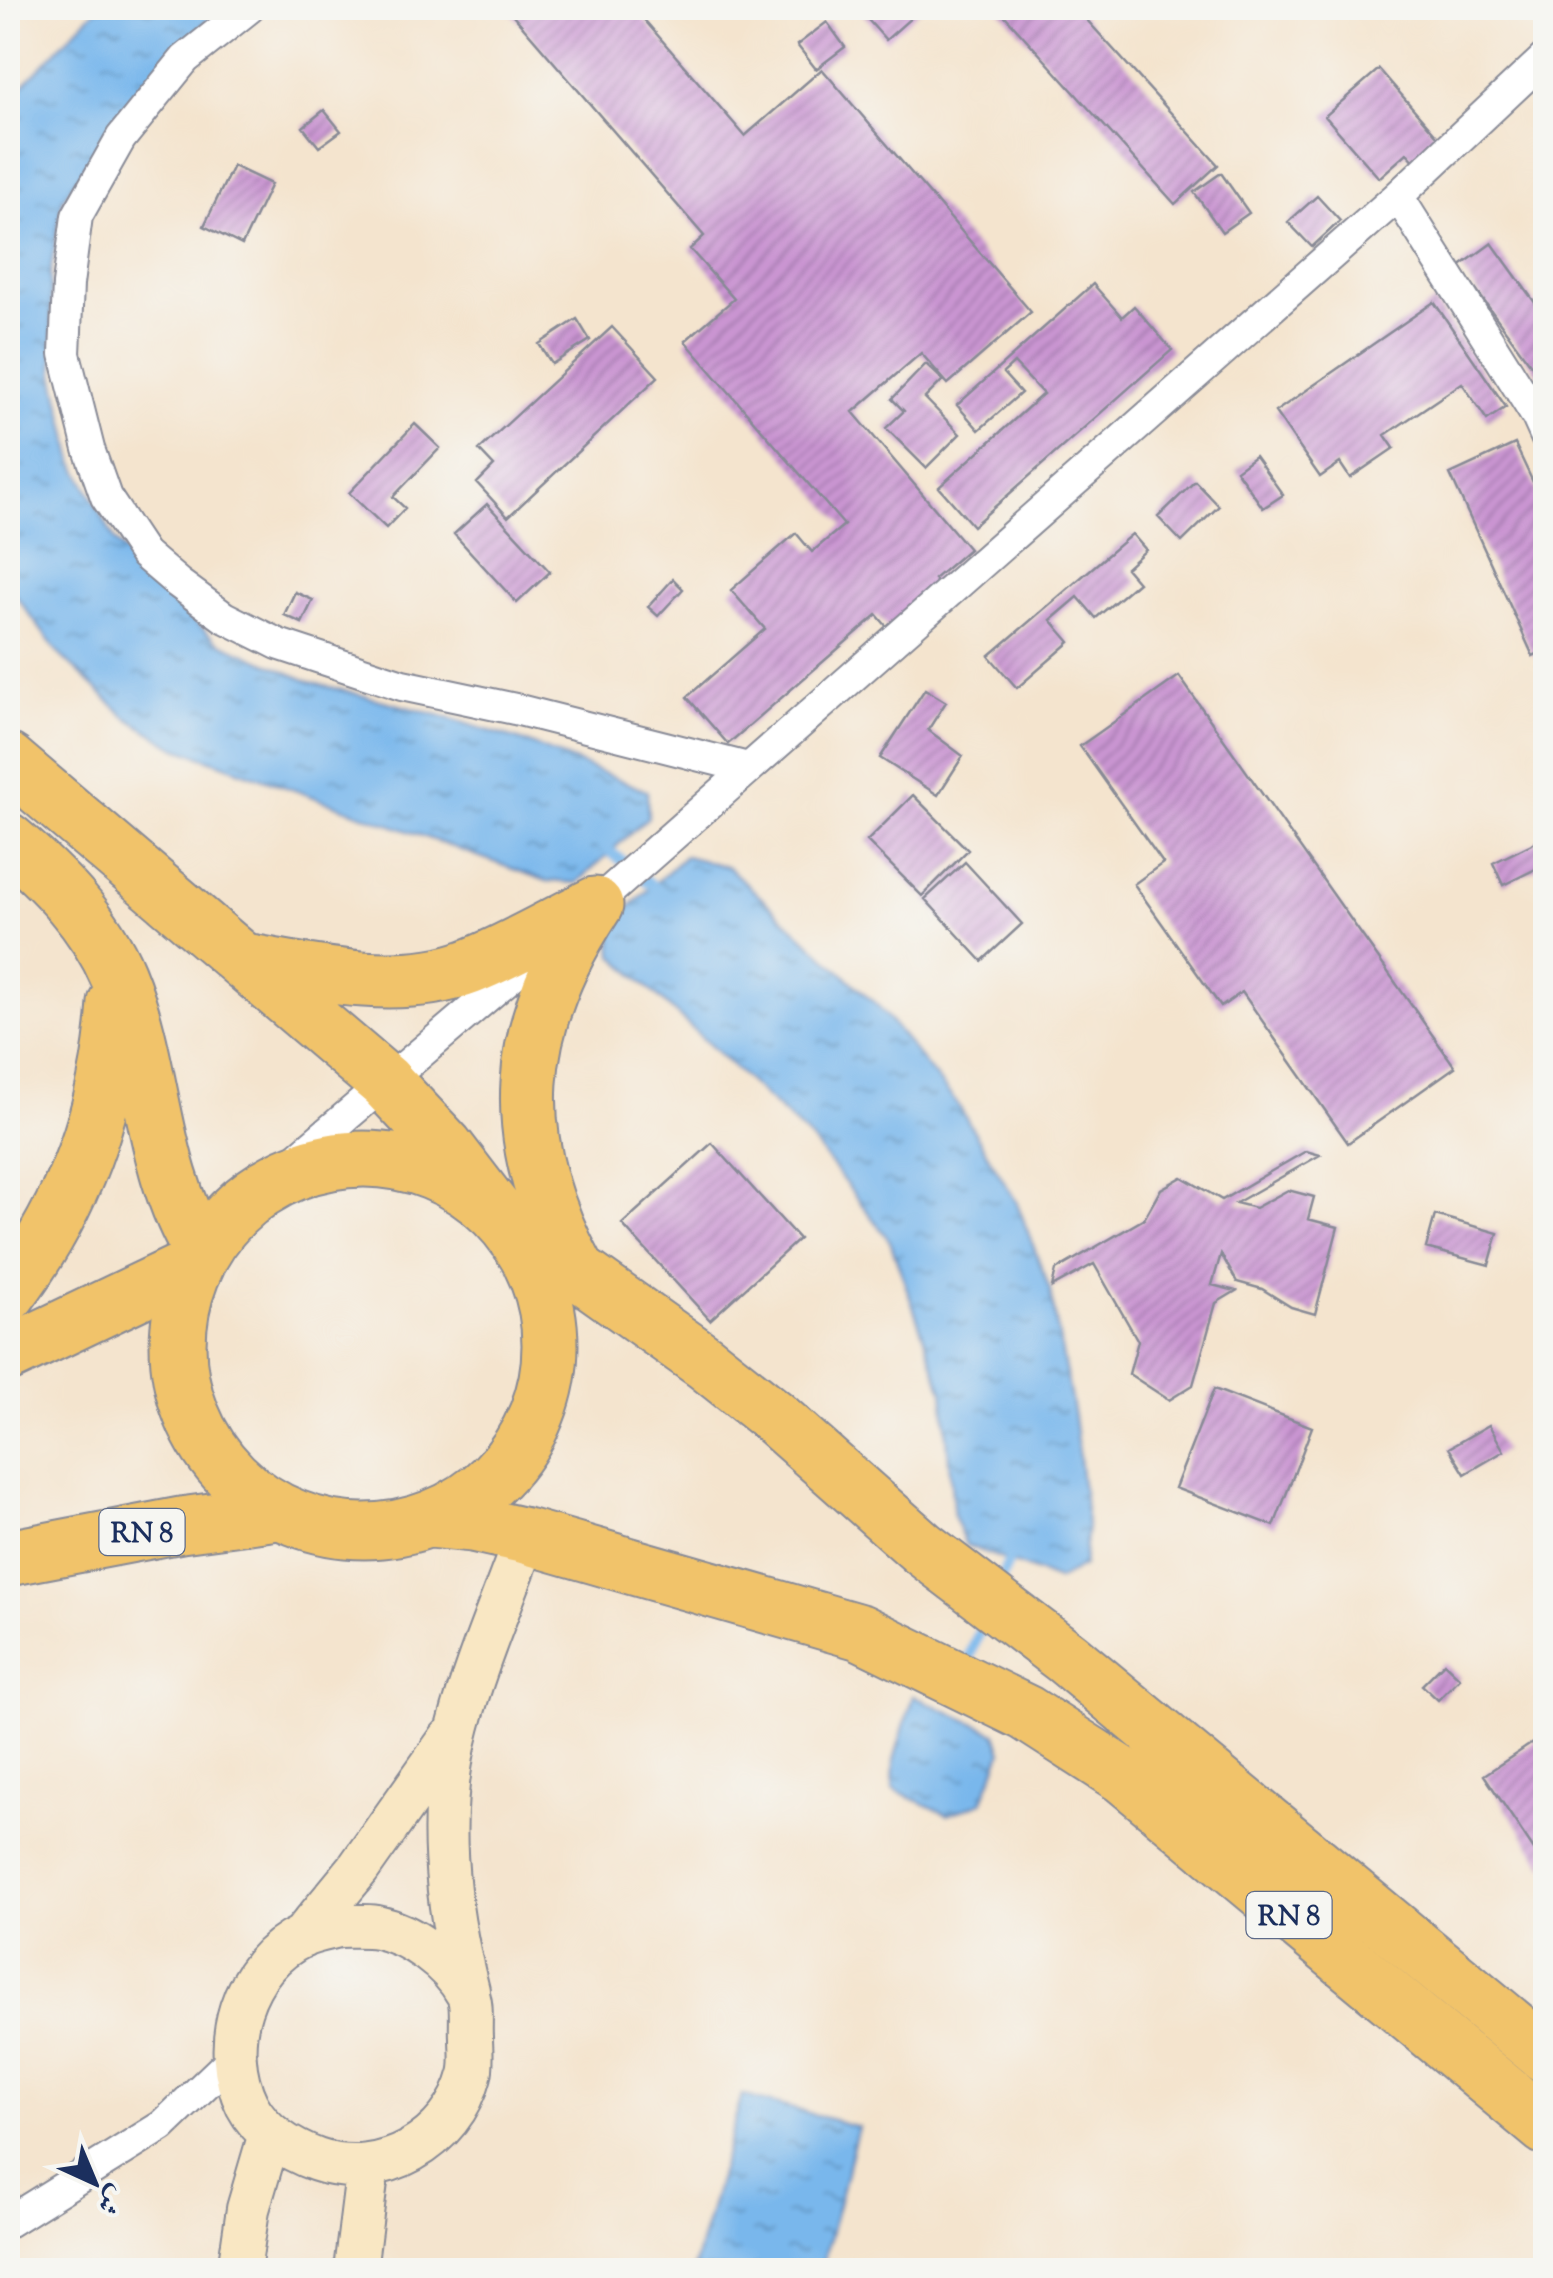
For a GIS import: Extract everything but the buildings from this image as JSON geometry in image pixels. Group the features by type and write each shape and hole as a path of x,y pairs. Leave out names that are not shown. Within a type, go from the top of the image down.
{"highway":[{"path":"8,761 385,1082 445,1146 497,1214 528,1256 547,1306 550,1358 539,1410 514,1456 476,1494 430,1520 392,1530 353,1532 314,1526 278,1512 232,1479 198,1432 179,1378 178,1320 198,1259 226,1220 256,1193 294,1172 336,1161 381,1159 424,1168 463,1186 497,1214"},
{"path":"8,841 48,876 78,910 118,976 136,1033 172,1192 198,1259"},
{"path":"238,960 328,977 396,980 466,968 595,905"},
{"path":"578,1271 555,1228 539,1182 530,1134 528,1086 534,1037 548,990 568,946 595,905"},
{"path":"8,1294 70,1196 96,1125 112,1051 118,976"},
{"name":"RN 8","path":"497,1214 706,1362 922,1548 1067,1658 1546,2055"},
{"path":"8,1354 198,1259"},
{"name":"RN 8","path":"8,1558 181,1525 278,1512"},
{"name":"RN 8","path":"430,1520 526,1536 860,1632 1026,1713 1124,1776 1546,2127"}],"street":[{"path":"249,8 185,58 121,138 77,216 68,284 65,354 89,449 106,497 144,554 224,617 278,644 402,686 515,709 748,768"},
{"path":"256,1193 595,905 1398,196 1546,57"},
{"path":"1398,196 1537,417 1546,438"},
{"path":"459,1726 358,1869 302,1936 266,1962 242,2000 233,2058 248,2106 270,2134 299,2154 333,2165 368,2166 402,2156 434,2136 458,2107 472,2072 469,1995 452,1929 445,1862 447,1794 459,1726 526,1536"},
{"path":"302,1936 339,1926 378,1927 414,1941 444,1964 469,1995"},
{"path":"8,2222 162,2126 233,2058"},
{"path":"239,2270 248,2210 270,2134"},
{"path":"355,2270 368,2166"}],"water":[{"path":"97,8 220,8 142,86 62,200 50,275 54,374 74,462 115,541 171,601 218,642 310,682 531,744 647,791 648,817 577,883 547,881 175,747 126,717 59,654 8,585 8,107 15,94"},
{"path":"685,856 728,867 879,1007 958,1105 1017,1203 1050,1290 1074,1416 1087,1525 1083,1566 1058,1580 966,1545 954,1518 943,1391 890,1241 812,1140 613,955 611,924"},
{"path":"913,1696 996,1733 1002,1752 982,1802 948,1815 893,1789 894,1760"},
{"path":"742,2095 858,2127 821,2270 693,2270"}],"waterway":[{"path":"602,845 662,893"},
{"path":"997,1589 1013,1550"},
{"path":"965,1668 986,1615"}]}
